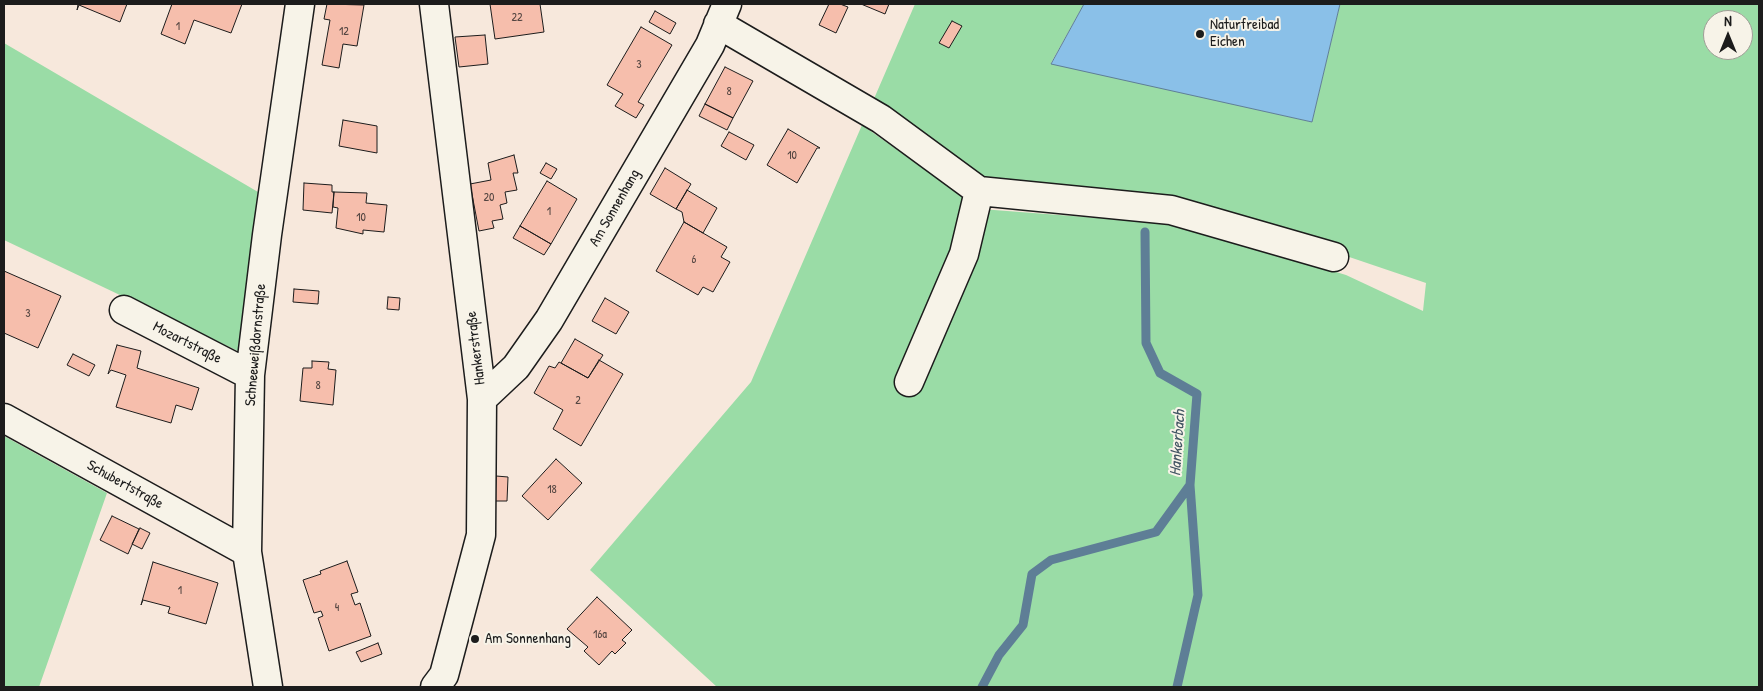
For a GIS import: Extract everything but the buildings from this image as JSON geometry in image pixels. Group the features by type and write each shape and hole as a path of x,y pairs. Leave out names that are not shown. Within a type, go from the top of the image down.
{"street":[{"name":"Schneeweißdornstraße","path":"268,687 247,552 250,375 267,235 300,4"},
{"name":"Hankerstraße","path":"434,4 482,399 481,536 444,675 435,687"},
{"name":"Am Sonnenhang","path":"482,399 516,367 549,320 710,45 723,14"},
{"path":"723,14 881,119 979,191 1171,210 1334,257"},
{"path":"909,382 964,254 979,191"},
{"name":"Mozartstraße","path":"124,310 250,375"},
{"name":"Schubertstraße","path":"4,418 247,552"}],"green space":[{"path":"915,4 1084,4 1051,63 1312,122 1340,4 1759,4 1759,687 717,687 590,570 751,382 862,125 981,209 1176,224 1346,275 1423,311 1426,283 1175,198 990,181 873,101"},
{"path":"4,43 258,192 240,352 4,240"},
{"path":"4,436 107,493 39,687 4,687"}],"water":[{"name":"Naturfreibad Eichen","path":"1084,4 1340,4 1312,122 1051,64"}],"waterway":[{"name":"Hankerbach","path":"982,687 999,655 1023,625 1032,574 1051,560 1156,532 1190,485 1197,394 1160,373 1146,343 1145,232"},
{"path":"1177,687 1198,595 1190,485"}],"place":[{"name":"Naturfreibad Eichen","path":"1200,34"},
{"name":"Am Sonnenhang","path":"475,639"}]}
